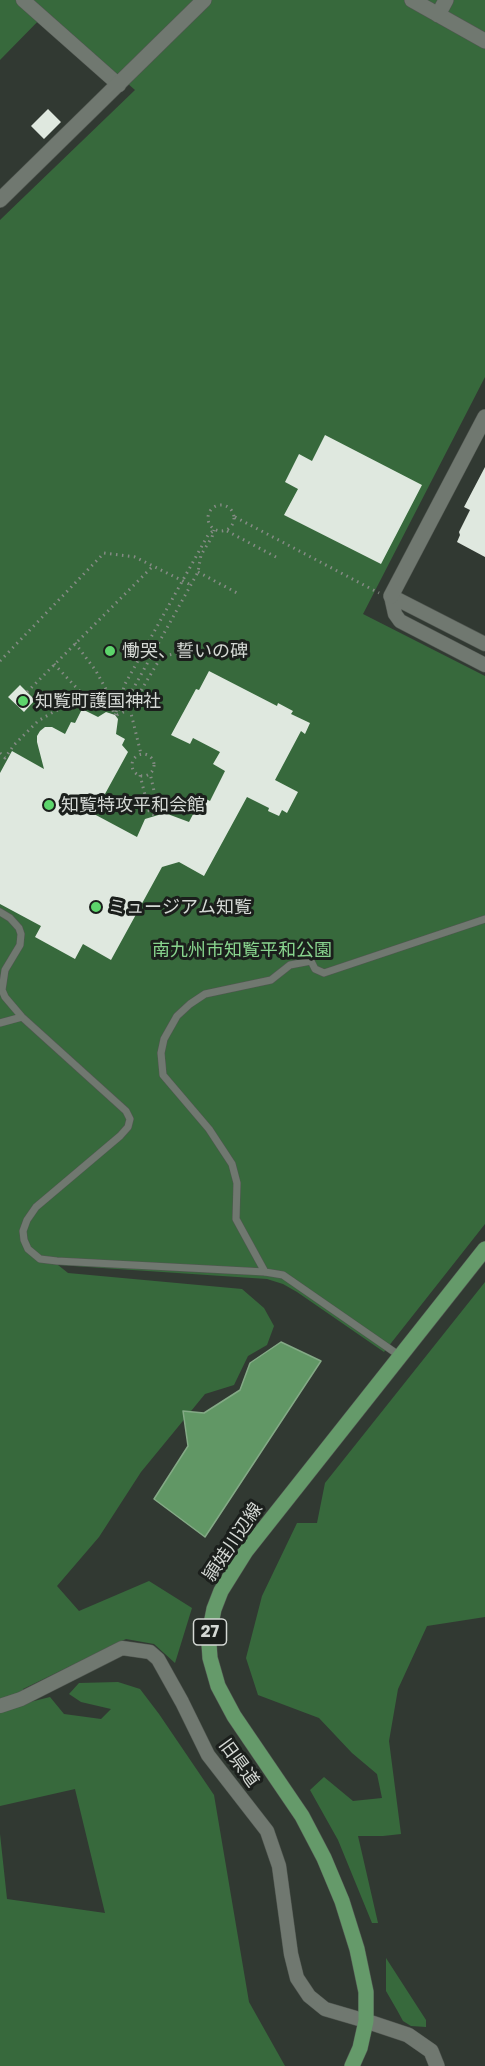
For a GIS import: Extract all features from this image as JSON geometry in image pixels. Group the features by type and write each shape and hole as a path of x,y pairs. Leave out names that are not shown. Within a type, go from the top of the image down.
{"main road":[{"name":"頴娃川辺線","path":"352,2066 360,2048 366,2021 364,1978 357,1949 342,1901 303,1816 225,1701 218,1686 210,1659 209,1644 214,1609 232,1570 485,1249"}],"street":[{"path":"23,0 118,85"},
{"path":"0,200 204,0"},
{"path":"412,0 485,41"},
{"path":"438,15 446,0"},
{"path":"485,417 391,596 395,614 400,621 485,665"},
{"path":"391,596 485,644"},
{"name":"旧県道","path":"0,1706 21,1699 122,1648 150,1652 158,1659 208,1755 267,1831 279,1866 291,1954 297,1978 309,1996 325,2009 366,2021"},
{"path":"366,2021 408,2035 431,2051 437,2066"}],"lane":[{"path":"0,912 10,918 21,934 20,945 5,970 2,990 5,997 22,1017 126,1111 130,1119 128,1127 120,1136 36,1207 23,1230 28,1249 40,1259 57,1261 266,1272 283,1275 400,1356"},
{"path":"266,1272 236,1219 237,1183 232,1164 209,1129 163,1075 161,1053 170,1027 177,1016 205,994 271,980 290,964 311,961 315,969 324,973 485,919"},
{"path":"0,1023 22,1017"}],"path":[{"path":"214,530 208,518 210,510 214,507 227,506 235,517 378,592 391,596"},
{"path":"226,531 233,525 235,517"},
{"path":"115,715 133,689 198,572 201,555 214,530"},
{"path":"115,715 125,684 208,535 214,530 226,531 276,557"},
{"path":"0,661 104,553 135,557 191,585"},
{"path":"27,692 153,566"},
{"path":"198,572 239,594"},
{"path":"75,644 96,671 107,691 115,715"},
{"path":"115,715 130,709 161,657 189,650 210,651"},
{"path":"54,664 91,703"},
{"path":"0,753 5,758 14,745 38,721 55,711 81,702 111,704"},
{"path":"130,709 141,754"},
{"path":"140,775 149,811 155,816 158,808 150,773 153,760 148,755 141,754 134,758 132,765 134,772 140,775 150,773"}],"green space":[{"name":"南九州市知覧平和公園","path":"0,0 485,0 485,377 363,614 485,676 485,1224 384,1352 297,1292 267,1279 58,1265 68,1273 242,1289 264,1308 274,1326 267,1345 248,1356 234,1385 205,1394 141,1472 99,1537 57,1586 79,1611 149,1581 192,1608 175,1663 154,1644 126,1639 23,1689 30,1702 50,1697 64,1714 101,1719 111,1709 81,1702 69,1694 79,1683 118,1682 140,1689 159,1714 214,1795 249,2002 285,2066 0,2066 0,1834 7,1899 105,1913 75,1789 0,1806 0,220 135,90 47,12 0,60"},
{"path":"485,1282 485,1617 427,1626 398,1689 389,1741 401,1834 358,1836 378,1923 372,1923 338,1840 310,1790 324,1777 353,1801 382,1798 377,1774 352,1753 319,1718 258,1695 246,1658 262,1596 297,1523 317,1523 325,1483"},
{"path":"386,1958 426,2020 426,2027 411,2026 403,2021 386,1991"}],"shaded area":[{"path":"281,1342 321,1361 205,1537 154,1499 188,1446 183,1411 204,1413 240,1390 250,1363"}],"building":[{"path":"48,109 61,122 44,139 31,126"},
{"path":"325,435 422,485 381,564 284,515 298,489 285,482 299,454 312,461"},
{"path":"485,467 485,557 457,542 459,532 470,510 464,507"},
{"path":"209,671 277,706 278,703 293,711 291,714 310,723 305,734 301,731 275,780 298,792 287,813 282,810 279,816 247,797 204,876 179,862 162,867 111,960 83,944 75,959 35,937 41,926 0,904 0,773 12,751 44,769 37,736 45,727 52,727 65,734 71,722 75,723 82,709 98,717 106,712 115,715 118,719 116,734 125,739 122,745 128,752 94,814 137,837 145,819 165,813 189,822 202,797 210,801 225,771 213,764 220,752 193,738 190,744 171,735 196,689 199,690"},
{"name":"知覧町護国神社","path":"20,685 35,700 24,712 8,697"}],"place":[{"name":"慟哭、誓いの碑","path":"110,651"},
{"name":"知覧町護国神社","path":"23,701"},
{"name":"知覧特攻平和会館","path":"49,805"},
{"name":"ミュージアム知覧","path":"96,907"}]}
